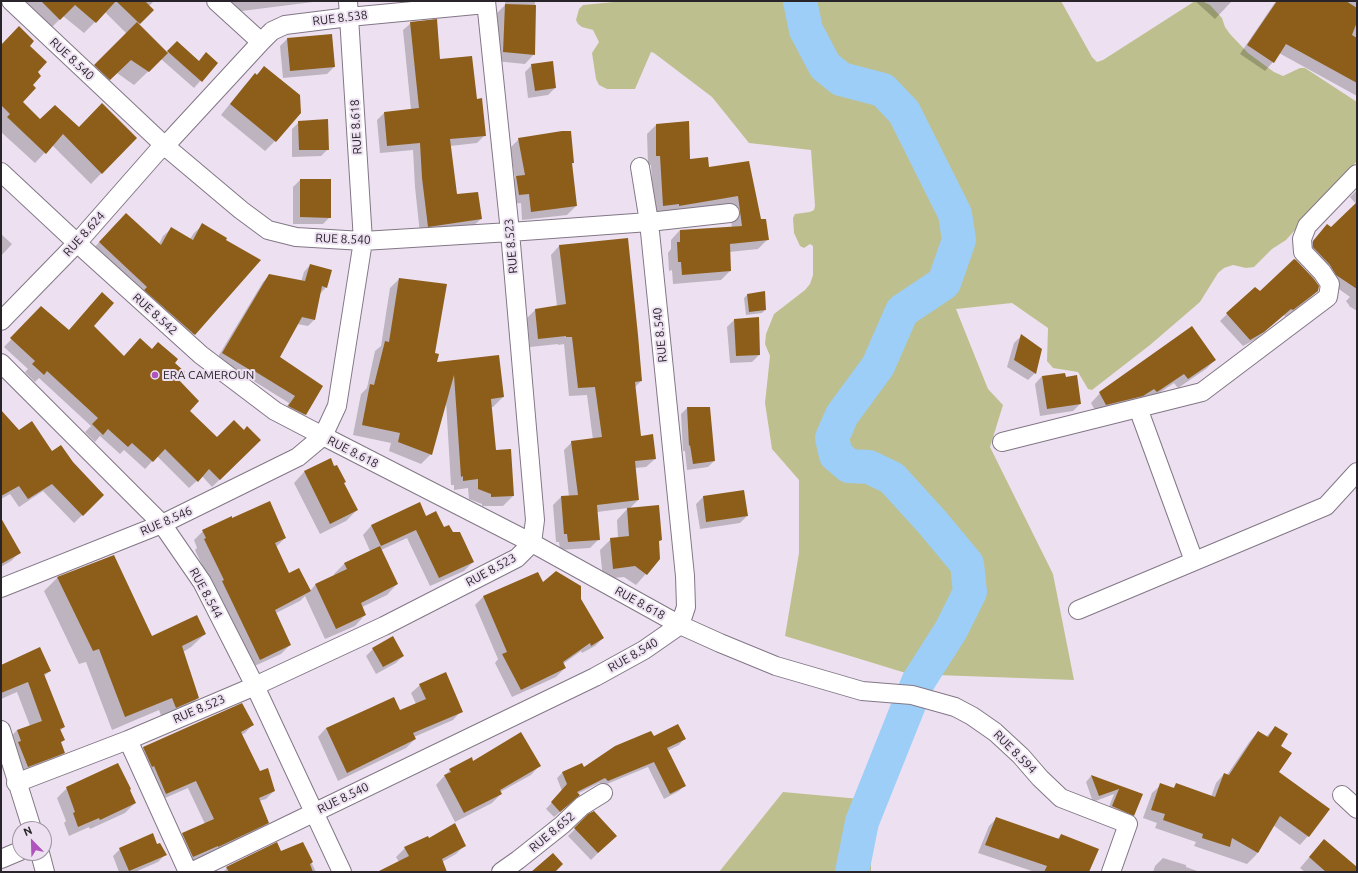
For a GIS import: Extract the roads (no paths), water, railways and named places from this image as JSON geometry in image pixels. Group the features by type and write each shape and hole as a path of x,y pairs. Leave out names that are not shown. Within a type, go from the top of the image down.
{"street":[{"name":"RUE 8.540","path":"10,1 165,146 241,210 268,230 296,237 363,241 649,222 686,576 686,607 680,625 644,650 595,677 191,872"},
{"path":"216,1 261,42"},
{"name":"RUE 8.538","path":"165,146 261,42 272,31 285,25 349,9 486,2"},
{"name":"RUE 8.523","path":"16,783 128,740 255,686 405,616 517,558 532,543 535,520 510,232 486,2"},
{"name":"RUE 8.618","path":"349,9 363,241 337,406 323,436 532,543 680,625 776,666"},
{"name":"RUE 8.624","path":"1,321 77,243 157,152 165,146"},
{"path":"640,167 649,222 730,213"},
{"name":"RUE 8.542","path":"1,172 201,355 275,411 323,436"},
{"path":"1002,442 1202,392 1328,297 1330,284 1322,272 1303,252 1302,239 1307,226 1357,174"},
{"name":"RUE 8.544","path":"1,363 162,524 202,582 255,686 342,872"},
{"path":"1138,408 1194,561"},
{"name":"RUE 8.546","path":"1,588 162,524 298,457 323,436"},
{"path":"1078,610 1326,506 1357,472"},
{"name":"RUE 8.594","path":"776,666 862,691 912,695 955,707 972,716 996,732 1061,798 1128,824 1110,872"},
{"path":"1,730 16,783 29,821"},
{"path":"128,740 188,872"},
{"name":"RUE 8.652","path":"501,872 557,829 582,806 603,793"},
{"path":"1342,795 1357,809"},
{"path":"1,859 12,854"},
{"path":"42,861 45,872"}],"waterway":[{"path":"800,1 806,30 825,66 841,79 883,90 904,112 955,214 959,240 944,283 902,311 878,366 842,415 832,438 836,455 849,466 869,467 892,478 932,522 967,564 970,592 951,630 918,682 862,822 852,872"}],"place":[{"name":"ERA CAMEROUN","path":"155,375"}]}
